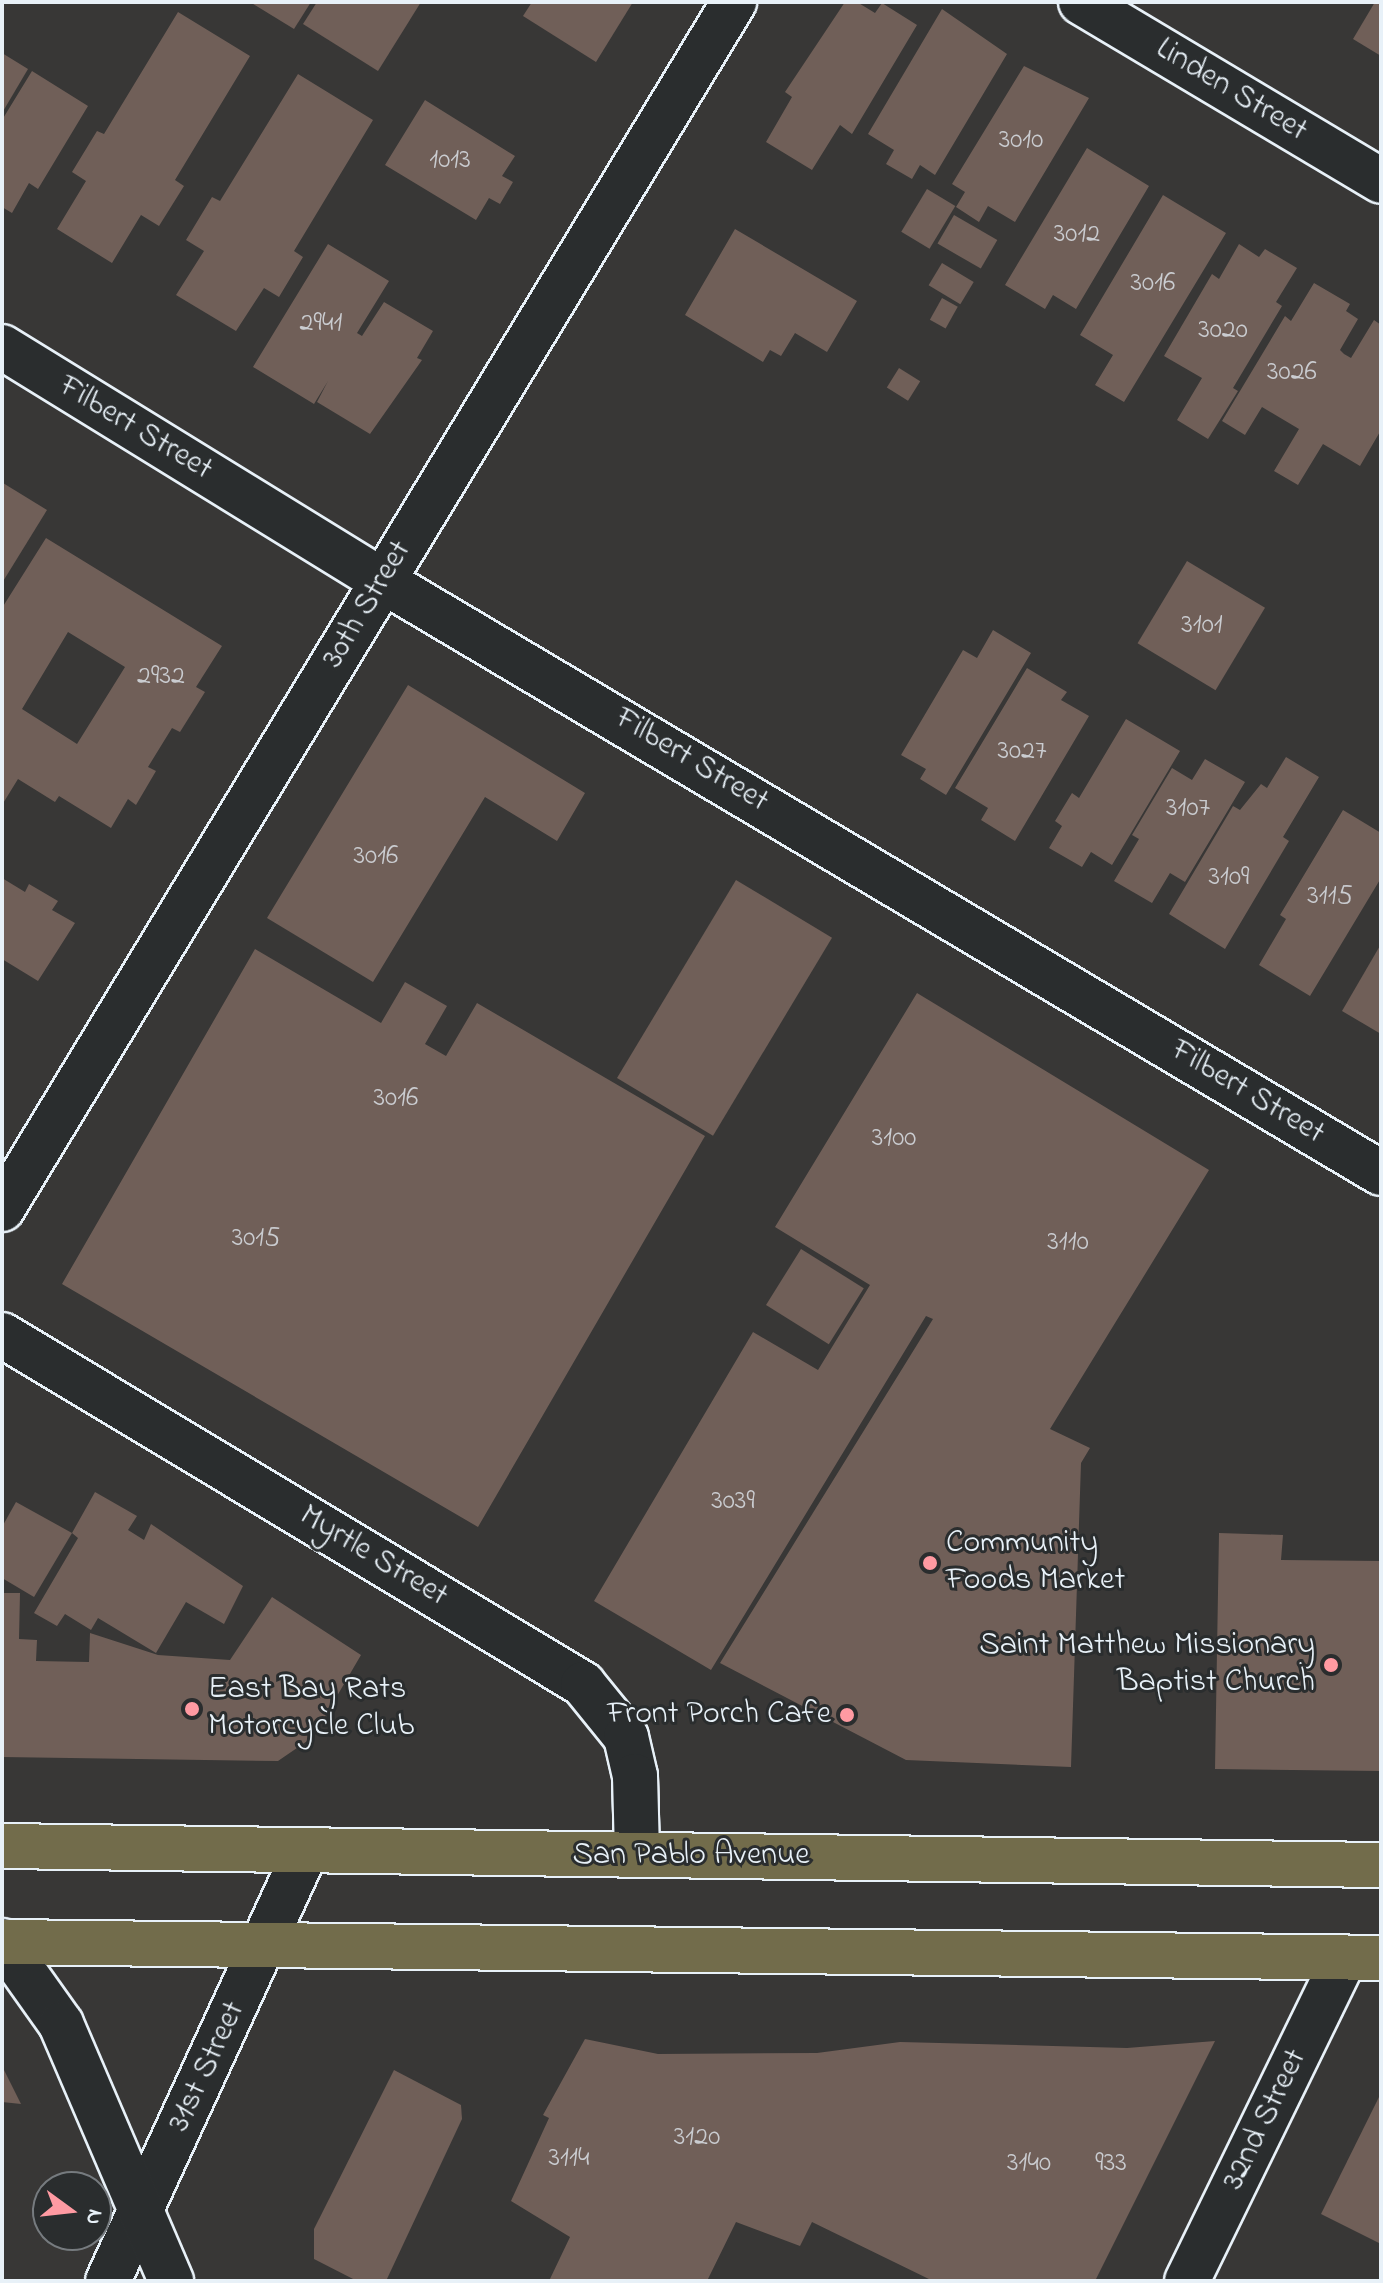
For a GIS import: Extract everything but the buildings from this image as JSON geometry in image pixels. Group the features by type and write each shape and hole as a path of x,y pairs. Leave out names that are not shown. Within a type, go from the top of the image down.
{"main road":[{"name":"San Pablo Avenue","path":"2,1846 1381,1865"},
{"path":"2,1942 1363,1959"}],"street":[{"name":"30th Street","path":"2,1209 734,2"},
{"name":"Linden Street","path":"1081,2 1381,181"},
{"name":"Filbert Street","path":"2,347 383,581 1381,1173"},
{"name":"Myrtle Street","path":"2,1335 583,1684 626,1737 635,1776 637,1855"},
{"name":"31st Street","path":"108,2281 305,1852"},
{"path":"2,1942 61,2024 139,2215 171,2281"},
{"name":"32nd Street","path":"1187,2281 1363,1959"}],"place":[{"name":"Community Foods Market","path":"930,1563"},
{"name":"Saint Matthew Missionary Baptist Church","path":"1331,1665"},
{"name":"East Bay Rats Motorcycle Club","path":"192,1709"},
{"name":"Front Porch Cafe","path":"847,1715"}]}
